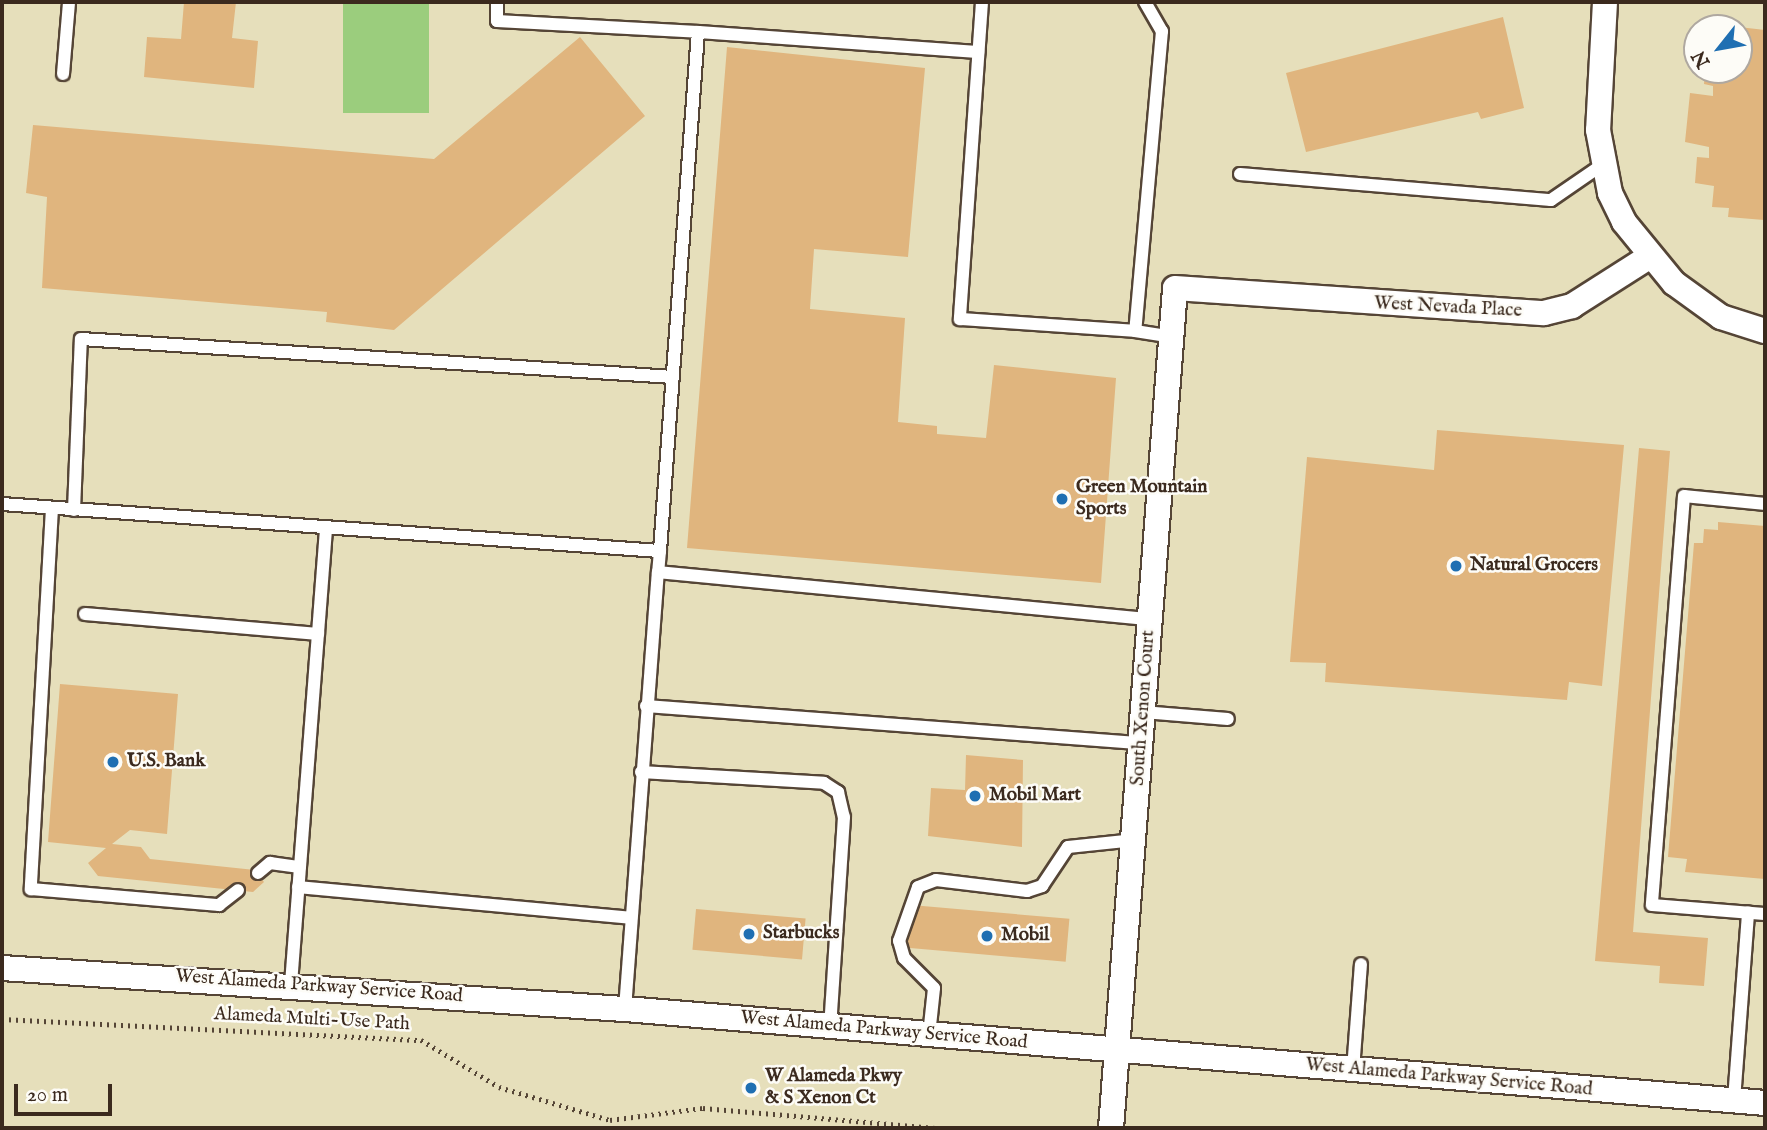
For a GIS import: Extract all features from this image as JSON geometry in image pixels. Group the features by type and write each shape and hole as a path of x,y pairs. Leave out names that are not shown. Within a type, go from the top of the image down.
{"street":[{"path":"1605,2 1599,81 1602,164 1624,222 1649,257 1698,302 1765,331"},
{"name":"West Nevada Place","path":"1175,288 1544,313 1572,306 1649,257"},
{"name":"South Xenon Court","path":"1111,1128 1120,1052 1149,619 1175,288"},
{"name":"West Alameda Parkway Service Road","path":"2,968 291,984 625,1009 1120,1052 1765,1103"}],"lane":[{"path":"63,74 69,2"},
{"path":"497,2 497,21 978,52"},
{"path":"982,2 960,319 1135,331 1172,337"},
{"path":"1135,331 1162,32 1145,2"},
{"path":"625,1009 698,32"},
{"path":"1240,174 1551,200 1602,164"},
{"path":"74,510 81,339 673,377"},
{"path":"1765,503 1684,496 1652,905 1765,914"},
{"path":"2,504 660,551"},
{"path":"52,508 31,889 219,905 238,890"},
{"path":"291,984 326,529"},
{"path":"659,572 1149,619"},
{"path":"85,614 318,634"},
{"path":"646,705 1141,743"},
{"path":"1143,712 1228,719"},
{"path":"641,772 824,783 838,793 844,817 830,1026"},
{"path":"929,1035 934,988 904,958 899,941 918,887 936,880 1027,891 1048,880 1068,847 1135,840"},
{"path":"258,873 270,863 300,867"},
{"path":"298,887 630,918"},
{"path":"1734,1100 1748,914"},
{"path":"1353,1070 1361,964"}],"path":[{"name":"Alameda Multi-Use Path","path":"2,1019 421,1040 499,1087 610,1120 703,1108 939,1128"}],"green space":[{"path":"343,2 429,2 429,113 343,113"}],"building":[{"path":"184,2 236,2 232,38 258,41 254,88 144,77 147,37 181,39"},
{"path":"1503,17 1524,108 1481,119 1478,112 1306,152 1286,73"},
{"path":"1753,29 1765,30 1764,220 1728,217 1729,208 1712,207 1714,186 1695,183 1697,157 1709,158 1709,147 1685,142 1690,93 1713,96 1713,86 1704,84 1753,84"},
{"path":"580,37 645,116 394,330 326,322 327,312 42,288 47,197 26,193 33,125 434,159"},
{"path":"727,47 925,68 908,257 814,249 810,309 905,318 898,422 937,426 937,434 986,438 994,365 1116,378 1101,583 687,548"},
{"name":"Natural Grocers","path":"1437,430 1624,445 1602,686 1569,682 1567,700 1325,682 1326,663 1290,662 1307,457 1434,470"},
{"path":"1639,448 1670,451 1633,932 1708,938 1704,986 1659,983 1660,966 1595,961"},
{"path":"1718,522 1765,526 1765,879 1685,872 1687,859 1668,857 1694,543 1703,543 1704,529 1718,530"},
{"name":"U.S. Bank","path":"60,684 178,694 167,834 130,830 112,844 141,847 150,859 255,870 264,882 253,892 98,876 88,863 106,848 48,842"},
{"name":"Mobil Mart","path":"966,755 1023,760 1022,847 928,836 931,788 965,790"},
{"path":"911,905 1069,919 1066,962 907,948"},
{"name":"Starbucks","path":"696,909 806,919 802,959 692,950"}],"place":[{"name":"Green Mountain Sports","path":"1062,499"},
{"name":"Natural Grocers","path":"1456,566"},
{"name":"U.S. Bank","path":"113,762"},
{"name":"Mobil Mart","path":"975,796"},
{"name":"Starbucks","path":"749,934"},
{"name":"Mobil","path":"987,936"},
{"name":"W Alameda Pkwy & S Xenon Ct","path":"751,1088"}]}
